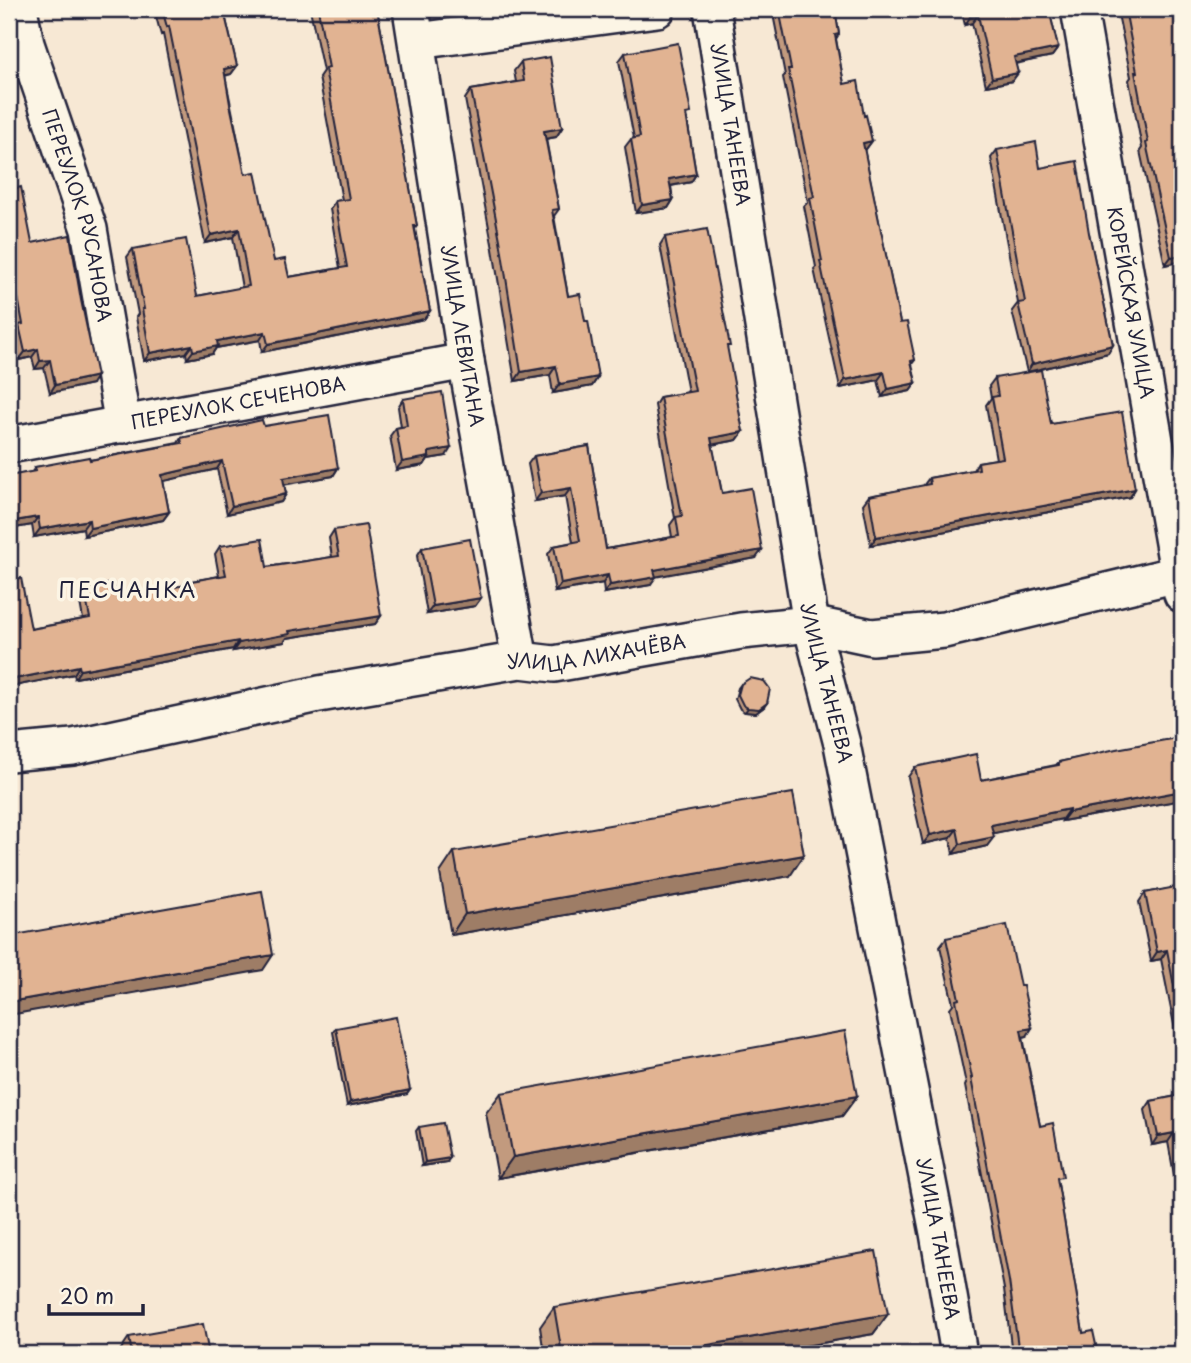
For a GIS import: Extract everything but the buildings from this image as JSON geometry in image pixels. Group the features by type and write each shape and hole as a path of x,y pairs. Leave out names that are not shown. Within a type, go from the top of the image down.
{"street":[{"name":"ПЕРЕУЛОК РУСАНОВА","path":"19,9 26,44 89,229 124,425"},
{"path":"414,25 657,9"},
{"name":"УЛИЦА ТАНЕЕВА","path":"712,9 811,624 842,744 938,1233 959,1354"},
{"name":"КОРЕЙСКАЯ УЛИЦА","path":"1079,9 1181,580"},
{"name":"УЛИЦА ЛЕВИТАНА","path":"414,25 466,361 520,660"},
{"name":"ПЕРЕУЛОК СЕЧЕНОВА","path":"9,445 466,361"},
{"name":"УЛИЦА ЛИХАЧЁВА","path":"9,753 73,747 319,694 520,660 554,664 741,631 811,624 872,637 944,630 1181,580"}],"district":[{"name":"ПЕСЧАНКА","path":"128,591"}]}
